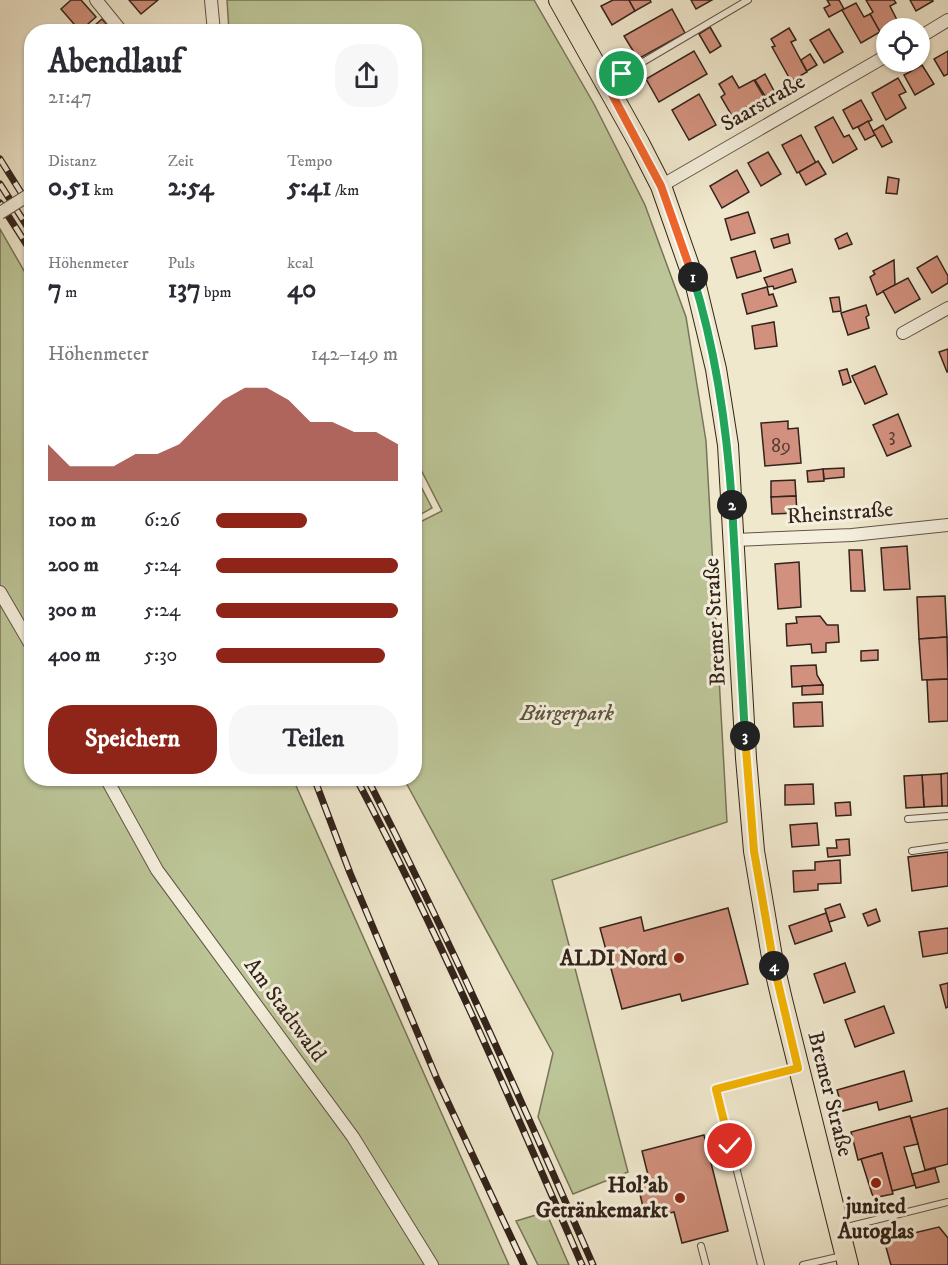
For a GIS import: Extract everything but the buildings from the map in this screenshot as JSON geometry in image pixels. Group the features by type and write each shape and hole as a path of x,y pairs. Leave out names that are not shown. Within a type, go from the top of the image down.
{"main road":[{"name":"Bremer Straße","path":"559,0 661,186 696,286 716,369 728,445 746,769 754,851 772,957 847,1260"}],"street":[{"path":"96,0 116,24"},
{"path":"211,0 213,24"},
{"path":"930,31 948,20"},
{"name":"Saarstraße","path":"661,186 876,62"},
{"path":"0,213 24,198"},
{"path":"903,333 948,308"},
{"name":"Rheinstraße","path":"735,540 852,535 948,525"},
{"path":"0,592 24,633"},
{"name":"Am Stadtwald","path":"110,786 157,870 353,1137 432,1265"}],"lane":[{"path":"606,83 748,0"},
{"path":"908,819 948,816"},
{"path":"912,851 948,846"},
{"path":"760,1265 716,1089 798,1068"},
{"path":"839,1229 948,1202"},
{"path":"701,1246 706,1265"},
{"path":"803,1265 847,1260"}],"green space":[{"name":"Bürgerpark","path":"227,0 534,0 594,104 645,205 686,317 706,441 727,822 552,880 628,1172 573,1194 538,1117 553,1053 408,786 422,786 422,521 442,511 422,472 422,24 229,24"},
{"path":"0,229 24,271 24,786 296,786 509,1265 0,1265"},
{"path":"422,489 432,508 422,514"},
{"path":"546,1212 569,1265 538,1265 516,1221"}],"railway":[{"path":"0,159 24,197"},
{"path":"0,184 24,222"},
{"path":"0,203 24,240"},
{"path":"317,786 350,873 437,1079 524,1265"},
{"path":"360,786 446,958 582,1265"},
{"path":"371,786 484,1020 593,1265"}],"place":[{"name":"ALDI Nord","path":"679,958"},
{"name":"junited Autoglas","path":"876,1183"},
{"name":"Hol'ab Getränkemarkt","path":"680,1198"}],"route":[{"path":"622,74 606,83 661,186 696,286 716,369 728,445 747,780 754,851 772,957 798,1068 716,1089 730,1146"}]}
